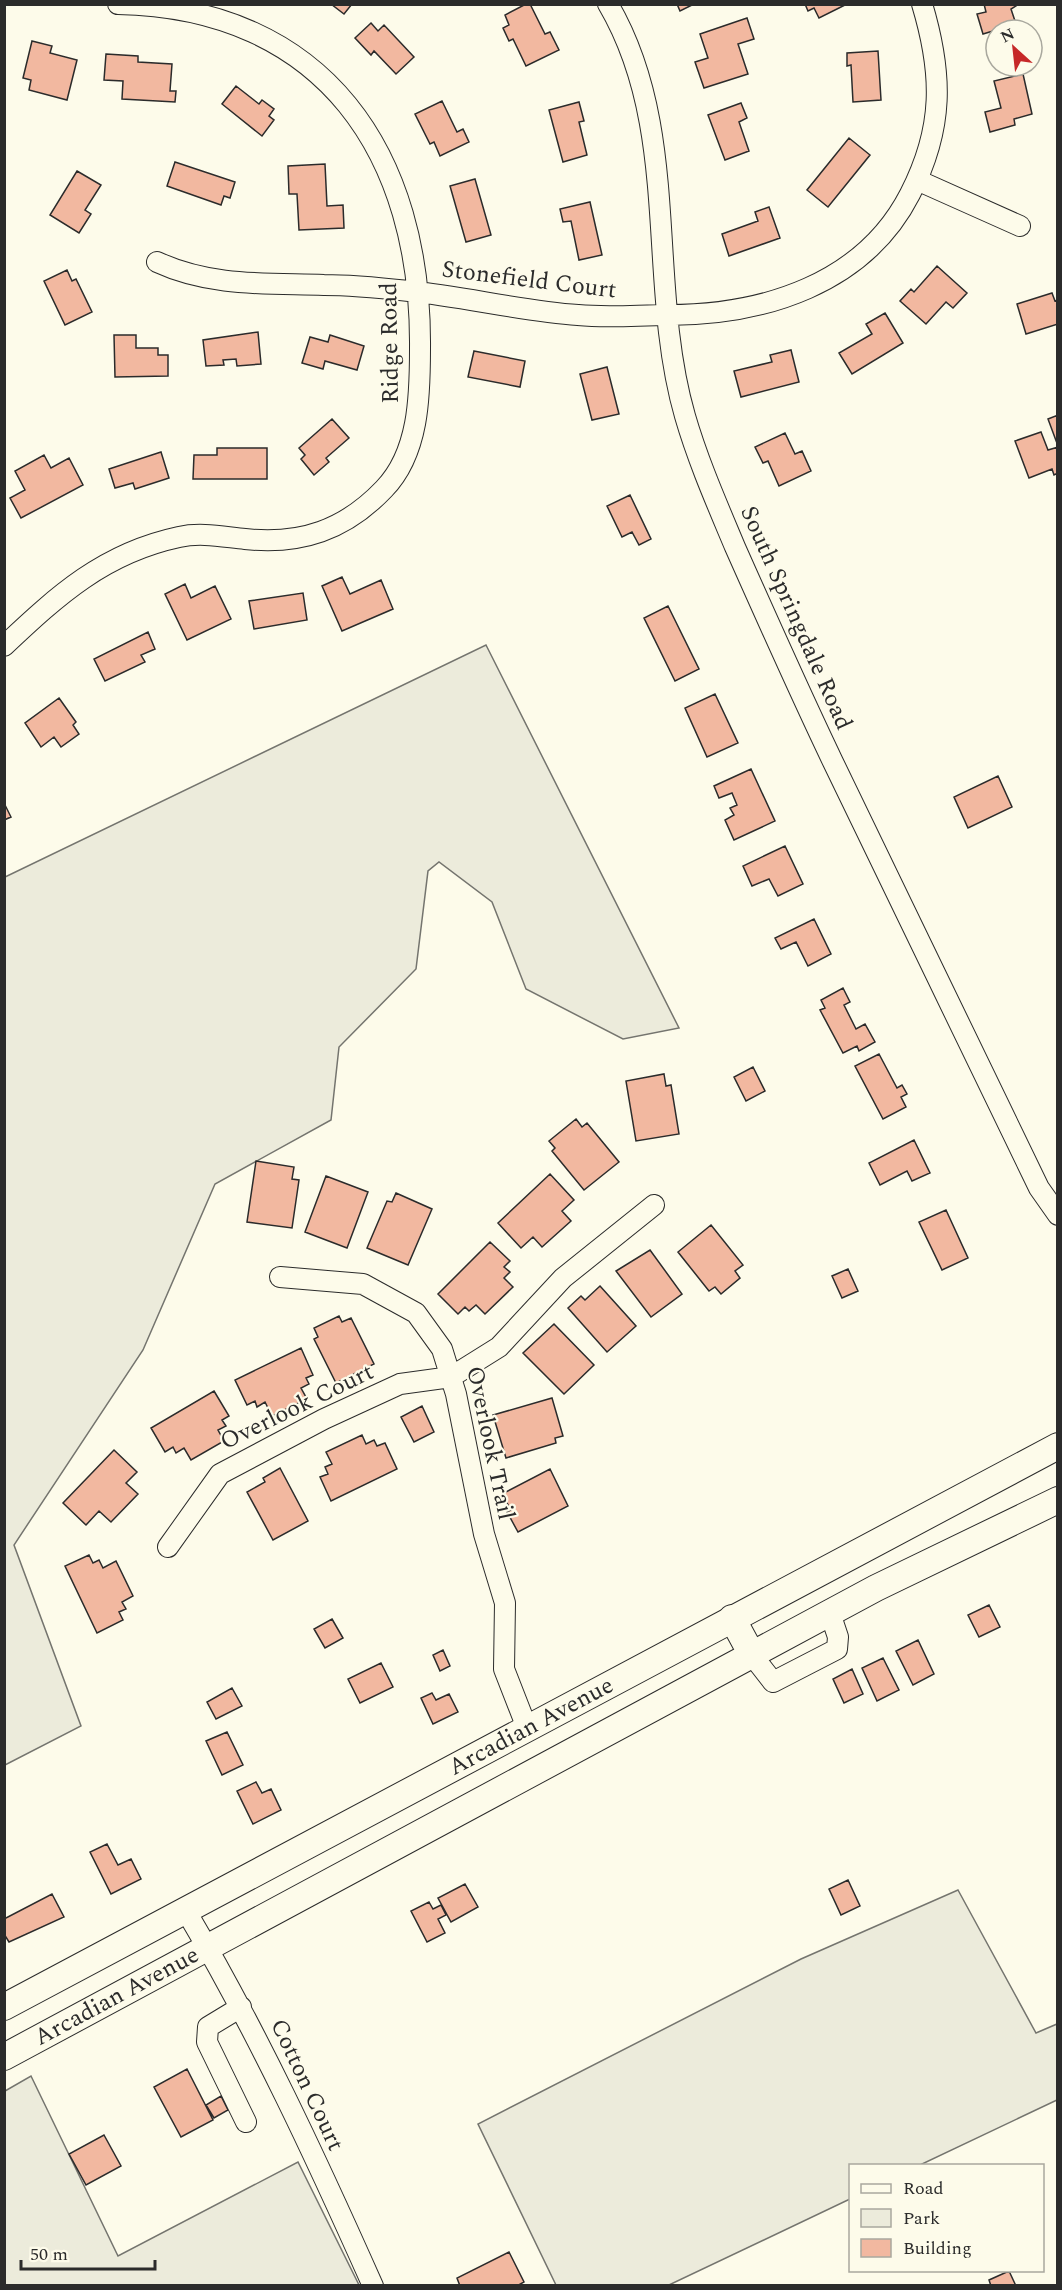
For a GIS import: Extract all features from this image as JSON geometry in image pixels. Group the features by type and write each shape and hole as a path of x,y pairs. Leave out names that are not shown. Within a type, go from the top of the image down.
{"main road":[{"name":"Arcadian Avenue","path":"4,2007 1058,1446"},
{"name":"Arcadian Avenue","path":"4,2057 830,1613 1058,1500"},
{"path":"732,1618 752,1655"}],"street":[{"name":"Ridge Road","path":"4,646 51,601 81,578 135,550 183,536 207,535 270,542 295,540 330,530 363,511 394,476 411,441 416,417 420,369 417,292 407,223 390,172 368,132 323,80 291,54 239,26 194,12 150,5 118,4"},
{"name":"South Springdale Road","path":"608,4 636,68 654,140 661,198 667,315 672,362 685,415 704,474 760,606 1029,1168 1058,1215"},
{"name":"Stonefield Court","path":"157,262 182,273 236,284 327,285 417,292 576,315 630,318 667,315 697,316 746,309 795,295 835,276 862,255 904,206 917,180 932,138 938,98 936,54 922,4"},
{"path":"917,180 1020,226"},
{"path":"451,1377 499,1347 562,1278 654,1205"},
{"name":"Overlook Trail","path":"280,1277 363,1284 416,1313 442,1349 451,1377 484,1534 505,1603 504,1669 527,1728"},
{"name":"Overlook Court","path":"168,1547 220,1474 324,1419 400,1384 451,1377"},
{"path":"752,1655 773,1682 837,1649 838,1637 830,1613"},
{"name":"Cotton Court","path":"186,1911 241,2007 373,2286"},
{"path":"241,2007 208,2027 207,2042 246,2122"}],"green space":[{"path":"486,645 679,1028 623,1039 526,989 492,902 439,862 428,871 416,969 339,1047 331,1120 215,1184 143,1350 14,1545 81,1726 5,1765 5,877"},
{"path":"958,1890 1036,2033 1057,2024 1057,2100 922,2164 849,2164 849,2199 669,2285 556,2285 478,2124 801,1959"},
{"path":"31,2076 118,2256 298,2162 359,2285 5,2285 5,2091"}],"building":[{"path":"331,4 352,4 344,14"},
{"path":"530,4 545,34 550,32 559,50 526,66 513,39 509,41 503,28 509,25 505,15"},
{"path":"677,4 694,4 680,11"},
{"path":"805,4 845,5 819,18 814,8 808,11"},
{"path":"984,4 1019,4 1011,9 1014,18 984,18 983,34 977,14 986,12"},
{"path":"747,18 754,39 738,44 748,74 704,88 695,62 708,58 700,34"},
{"path":"371,23 378,31 384,25 414,57 396,74 374,51 371,55 355,38"},
{"path":"32,41 52,46 50,53 77,60 67,100 29,90 31,80 23,78"},
{"path":"878,51 881,100 853,102 851,65 847,66 847,53"},
{"path":"106,54 138,56 138,62 172,64 170,91 176,91 175,102 122,99 123,81 104,80"},
{"path":"1024,78 1032,114 1014,119 1015,125 990,132 985,112 1001,108 994,81"},
{"path":"236,86 259,104 262,100 274,109 269,116 274,120 262,136 222,104"},
{"path":"442,101 457,132 463,129 469,142 440,156 434,142 430,144 415,114"},
{"path":"579,102 584,121 579,122 587,155 563,162 549,110"},
{"path":"741,103 747,118 739,122 749,151 725,160 708,115"},
{"path":"849,138 870,155 828,207 807,190"},
{"path":"175,162 235,182 230,198 224,196 221,205 167,186"},
{"path":"325,164 327,206 343,205 344,228 299,230 297,194 289,194 288,166"},
{"path":"77,171 101,185 85,210 91,214 79,233 50,215"},
{"path":"475,179 491,235 466,242 450,186"},
{"path":"590,202 602,255 579,260 571,221 563,222 560,209"},
{"path":"769,207 780,238 729,256 722,234 758,221 755,212"},
{"path":"937,266 967,293 953,308 946,302 926,324 900,301 911,289 914,292"},
{"path":"67,270 72,281 76,279 92,312 65,325 44,281"},
{"path":"1052,293 1055,301 1058,300 1058,324 1026,334 1017,304"},
{"path":"885,313 903,343 852,374 839,353 872,334 866,324"},
{"path":"258,332 261,364 237,366 236,359 223,360 224,365 206,366 203,340"},
{"path":"114,335 136,335 136,348 158,348 158,355 168,355 168,376 115,377"},
{"path":"330,335 364,346 357,370 325,361 323,369 302,363 310,337 328,342"},
{"path":"791,350 799,382 741,397 734,371 772,362 770,355"},
{"path":"474,351 525,361 520,387 468,377"},
{"path":"607,367 619,414 592,420 580,374"},
{"path":"1058,415 1058,446 1048,419"},
{"path":"332,419 349,438 326,458 329,462 314,475 301,459 305,455 299,448"},
{"path":"1041,432 1048,450 1058,447 1058,473 1054,475 1052,469 1029,478 1015,441"},
{"path":"785,433 795,454 802,451 811,471 779,486 768,461 763,463 755,447"},
{"path":"217,448 267,448 267,479 193,479 194,455 217,455"},
{"path":"161,452 169,478 135,489 133,483 115,488 109,469"},
{"path":"44,455 51,468 69,458 83,485 21,518 10,498 25,490 15,471"},
{"path":"630,495 651,539 639,545 632,532 622,537 607,506"},
{"path":"342,577 350,594 381,580 393,609 342,631 322,586"},
{"path":"185,584 191,598 215,586 231,619 187,640 165,594"},
{"path":"303,593 307,620 254,629 249,601"},
{"path":"668,606 699,669 675,681 644,618"},
{"path":"148,632 155,649 141,655 145,662 105,681 94,659"},
{"path":"715,694 738,743 707,757 685,708"},
{"path":"59,698 76,722 73,725 79,734 61,747 54,737 41,747 25,723"},
{"path":"751,769 775,821 734,840 725,820 734,815 730,808 737,805 732,793 719,798 714,786"},
{"path":"998,776 1012,807 968,828 954,797"},
{"path":"4,803 11,817 4,820"},
{"path":"785,846 803,884 778,896 769,879 752,886 743,866"},
{"path":"814,919 831,954 808,966 796,942 781,949 775,938"},
{"path":"843,988 850,1002 844,1005 856,1029 865,1024 875,1042 859,1051 857,1046 843,1053 820,1010 825,1008 821,1000"},
{"path":"879,1054 897,1088 902,1085 907,1094 901,1097 906,1107 883,1119 855,1066"},
{"path":"753,1067 765,1091 746,1101 734,1077"},
{"path":"664,1074 666,1086 671,1085 679,1134 636,1141 626,1081"},
{"path":"576,1119 582,1127 587,1123 619,1162 584,1190 552,1151 555,1148 549,1141"},
{"path":"914,1140 930,1173 912,1181 907,1171 880,1185 869,1163"},
{"path":"256,1161 294,1167 292,1179 299,1180 292,1228 247,1222"},
{"path":"550,1174 574,1200 562,1211 571,1221 542,1247 533,1237 521,1248 498,1223"},
{"path":"326,1176 368,1192 347,1248 305,1232"},
{"path":"396,1193 432,1209 408,1265 367,1248 387,1201 392,1202"},
{"path":"946,1210 968,1258 942,1270 919,1222"},
{"path":"711,1225 743,1265 735,1271 740,1278 721,1294 715,1287 709,1291 678,1252"},
{"path":"490,1242 510,1261 504,1267 510,1272 504,1278 513,1287 485,1314 476,1305 469,1311 465,1307 458,1314 438,1294"},
{"path":"650,1250 682,1294 651,1317 616,1271"},
{"path":"848,1269 858,1291 842,1298 832,1276"},
{"path":"600,1286 636,1326 607,1352 568,1308 581,1296 585,1300"},
{"path":"339,1316 342,1322 351,1318 374,1364 336,1383 314,1339 318,1337 314,1328"},
{"path":"554,1324 594,1365 564,1394 523,1353"},
{"path":"301,1348 313,1375 306,1378 309,1384 301,1388 307,1399 272,1416 265,1402 257,1407 255,1401 247,1405 235,1380"},
{"path":"214,1391 229,1416 222,1420 226,1426 218,1430 224,1441 191,1460 184,1448 176,1453 173,1447 165,1452 151,1428"},
{"path":"552,1398 563,1436 555,1438 556,1443 506,1458 493,1415"},
{"path":"422,1406 434,1432 414,1442 401,1417"},
{"path":"362,1435 366,1444 374,1440 377,1446 385,1443 397,1469 331,1501 320,1477 328,1474 325,1467 332,1464 326,1452"},
{"path":"114,1450 137,1472 126,1483 138,1494 111,1522 99,1511 86,1525 63,1503"},
{"path":"280,1468 308,1521 273,1540 247,1492 265,1482 263,1478"},
{"path":"550,1469 568,1506 518,1532 507,1512 511,1510 502,1494"},
{"path":"89,1555 93,1563 99,1560 103,1568 116,1561 133,1596 122,1602 126,1609 119,1612 123,1620 97,1633 65,1566"},
{"path":"989,1605 1000,1627 979,1637 968,1615"},
{"path":"332,1619 343,1638 325,1648 314,1629"},
{"path":"918,1640 934,1674 913,1685 896,1651"},
{"path":"443,1650 450,1666 440,1671 433,1655"},
{"path":"883,1658 899,1690 877,1701 862,1668"},
{"path":"381,1663 393,1687 360,1703 348,1679"},
{"path":"852,1669 863,1694 844,1703 833,1679"},
{"path":"232,1688 242,1706 216,1719 207,1702"},
{"path":"432,1693 436,1700 449,1694 458,1712 433,1724 421,1698"},
{"path":"227,1732 243,1765 222,1775 206,1741"},
{"path":"256,1782 262,1793 271,1789 281,1810 253,1824 237,1791"},
{"path":"107,1844 118,1865 131,1859 141,1879 111,1894 90,1852"},
{"path":"848,1880 860,1906 841,1915 829,1889"},
{"path":"465,1884 478,1907 451,1922 438,1898"},
{"path":"52,1894 64,1917 9,1942 4,1934 4,1919"},
{"path":"429,1902 433,1909 441,1905 446,1915 438,1919 445,1933 427,1942 411,1911"},
{"path":"187,2069 213,2120 181,2137 154,2087"},
{"path":"221,2096 228,2110 214,2118 206,2105"},
{"path":"104,2135 121,2166 86,2185 69,2154"},
{"path":"509,2252 524,2282 517,2286 460,2286 457,2278"},
{"path":"1009,2272 1016,2286 991,2286 989,2280"}]}
